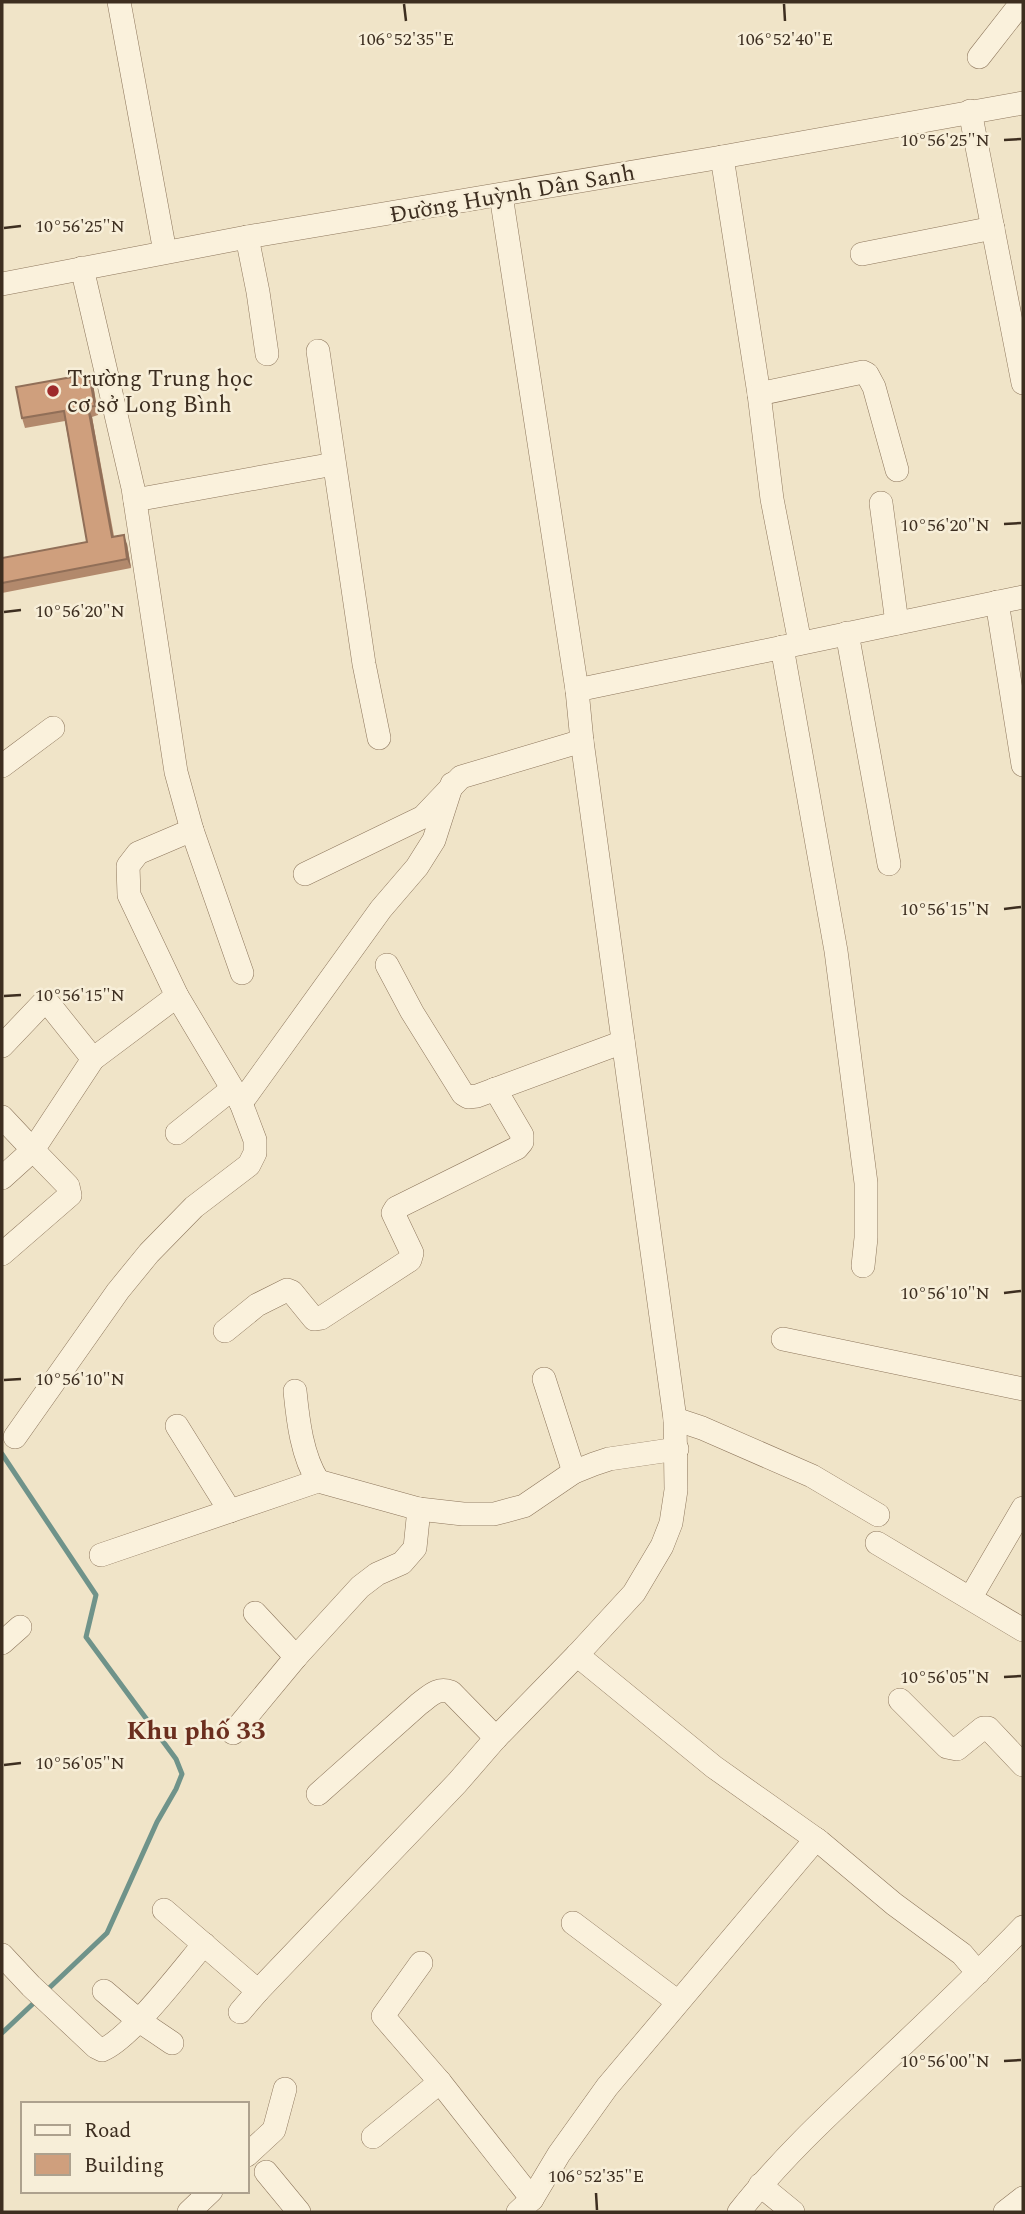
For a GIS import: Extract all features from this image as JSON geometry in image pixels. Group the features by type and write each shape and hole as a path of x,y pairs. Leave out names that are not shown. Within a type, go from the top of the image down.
{"street":[{"path":"119,2 165,253"},
{"path":"979,57 1022,2"},
{"name":"Đường Huỳnh Dân Sanh","path":"2,284 247,237 1023,103"},
{"path":"971,111 1023,383"},
{"path":"722,157 759,394 866,1183 863,1266"},
{"path":"240,2012 634,1592 662,1546 671,1523 676,1490 675,1419 577,690 501,195"},
{"path":"862,254 993,228"},
{"path":"247,237 267,354"},
{"path":"82,268 135,500 176,772 192,830 242,973"},
{"path":"318,351 363,664 379,738"},
{"path":"759,394 863,372 867,374 874,387 897,470"},
{"path":"135,500 334,464"},
{"path":"881,503 897,623"},
{"path":"577,690 1023,597"},
{"path":"997,602 1023,765"},
{"path":"847,633 889,864"},
{"path":"2,766 53,728"},
{"path":"304,874 423,817 452,784 471,772 582,741"},
{"path":"177,1133 236,1096 381,909 417,867 434,840 452,784"},
{"path":"15,1437 118,1291 149,1253 194,1207 248,1165 256,1153 255,1140 236,1096 177,996 130,895 128,866 138,853 192,830"},
{"path":"387,965 412,1012 463,1094 468,1097 624,1042"},
{"path":"2,1178 33,1150 93,1059 177,996"},
{"path":"2,1046 43,1003 48,1004 93,1059"},
{"path":"225,1331 257,1305 287,1290 292,1292 314,1319 321,1318 410,1260 412,1253 393,1213 396,1208 517,1148 522,1142 522,1135 495,1089"},
{"path":"2,1117 68,1186 70,1195 2,1254"},
{"path":"783,1339 1023,1389"},
{"path":"544,1379 574,1472"},
{"path":"295,1391 304,1447 318,1481"},
{"path":"675,1419 812,1476 878,1515"},
{"path":"177,1426 230,1511"},
{"path":"101,1555 318,1481 419,1509 494,1514 524,1506 574,1472 609,1460 677,1448"},
{"path":"971,1597 1023,1508"},
{"path":"233,1733 359,1587 377,1574 402,1563 415,1548 419,1509"},
{"path":"877,1543 1023,1630"},
{"path":"256,1613 296,1657"},
{"path":"2,1643 20,1627"},
{"path":"577,1655 714,1767 816,1839 894,1904 962,1954 978,1973"},
{"path":"318,1794 419,1704 443,1689 451,1692 496,1738"},
{"path":"900,1700 947,1747 957,1749 984,1728 988,1728 1023,1765"},
{"path":"421,1963 383,2016 440,2082 525,2206 607,2087 816,1839"},
{"path":"164,1910 258,1991"},
{"path":"573,1923 678,2002"},
{"path":"738,2212 804,2138 1023,1927"},
{"path":"2,1955 49,2004 102,2050 138,2020 204,1944"},
{"path":"104,1991 138,2020 172,2043"},
{"path":"373,2137 440,2082"},
{"path":"248,2154 274,2130 285,2089"},
{"path":"266,2172 299,2212"},
{"path":"760,2185 793,2212"},
{"path":"189,2212 209,2193"},
{"path":"1005,2212 1023,2198"}],"building":[{"path":"89,374 95,406 88,407 112,537 124,535 127,559 2,583 2,558 87,542 64,411 22,418 16,387"}],"waterway":[{"path":"2,1454 96,1595 86,1637 176,1759 182,1774 157,1822 107,1933 45,1992"},
{"path":"2,2033 38,1999"}],"place":[{"name":"Trường Trung học cơ sở Long Bình","path":"53,391"}],"district":[{"name":"Khu phố 33","path":"196,1730"}]}
